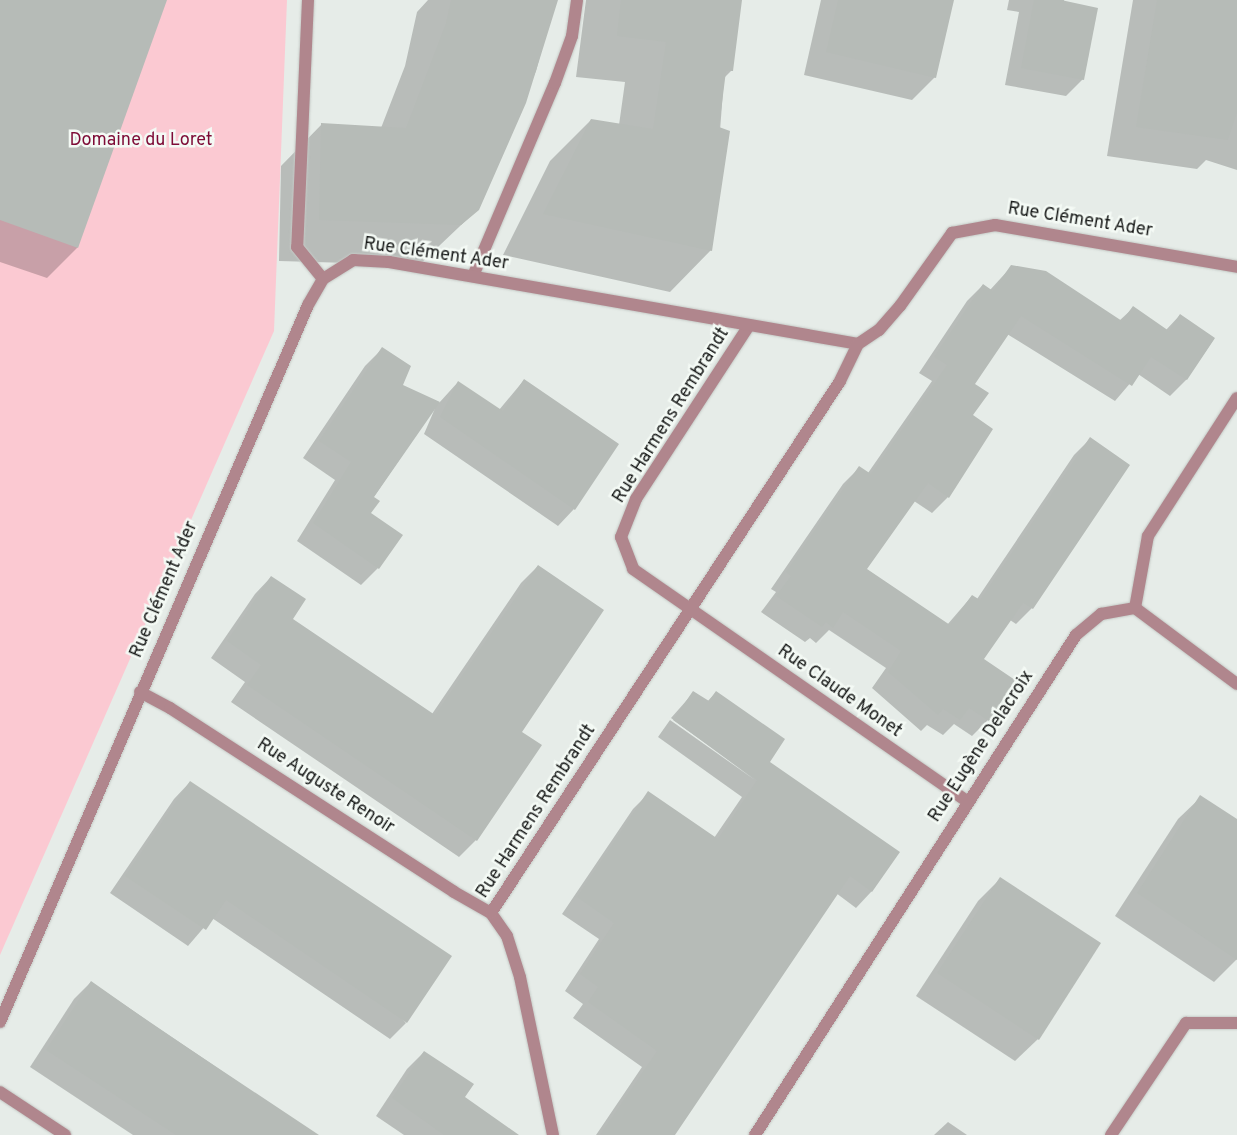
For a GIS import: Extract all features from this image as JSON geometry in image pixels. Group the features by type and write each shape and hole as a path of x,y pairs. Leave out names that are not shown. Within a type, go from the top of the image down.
{"street":[{"path":"308,0 297,247 323,279"},
{"path":"473,276 555,83 572,36 577,0"},
{"name":"Rue Clément Ader","path":"0,1022 290,345 323,279 353,260 389,262 748,327 858,344 879,330 900,306 952,233 995,225 1237,267"},
{"name":"Rue Harmens Rembrandt","path":"690,611 633,569 621,537 636,499 748,327"},
{"name":"Rue Harmens Rembrandt","path":"553,1135 520,977 507,936 491,913 840,381 858,344"},
{"path":"1237,398 1148,536 1135,608 1237,684"},
{"name":"Rue Eugène Delacroix","path":"756,1135 967,801 1076,636 1101,614 1135,608"},
{"name":"Rue Claude Monet","path":"690,611 967,801"},
{"name":"Rue Auguste Renoir","path":"140,692 170,708 454,892 491,913"},
{"path":"1111,1135 1186,1023 1237,1023"},
{"path":"0,1092 65,1135"}],"green space":[{"name":"Domaine du Loret","path":"0,0 287,0 274,331 0,955"}],"building":[{"path":"0,0 167,0 78,248 0,220"},
{"path":"451,0 558,0 526,103 479,210 461,225 319,220 321,123 406,128 446,23"},
{"path":"621,0 742,0 733,71 726,71 719,127 730,131 712,251 543,214 591,119 653,129 666,42 617,36"},
{"path":"838,0 954,0 936,78 826,52"},
{"path":"1034,0 1061,0 1098,8 1084,80 1021,68"},
{"path":"1157,0 1237,0 1237,113 1228,140 1136,127"},
{"path":"1011,265 1046,271 1122,321 1133,306 1169,331 1180,314 1215,338 1187,380 1151,357 1132,386 1021,316 975,384 989,393 973,415 993,429 949,498 928,483 867,569 950,625 972,595 980,600 1090,437 1130,465 1033,609 1023,603 984,659 1015,680 989,721 969,708 960,720 943,709 938,715 888,672 901,651 843,612 833,628 826,622 822,627 776,596 791,576 786,572 859,466 871,474 947,365 934,357 983,284 993,291"},
{"path":"382,347 411,366 403,385 440,402 374,497 380,501 371,513 403,535 379,569 313,523 351,462 319,441"},
{"path":"524,379 619,444 575,510 440,417 458,381 503,411"},
{"path":"538,565 604,610 522,732 542,745 477,841 247,685 261,665 227,641 271,576 306,599 293,619 435,715"},
{"path":"693,691 709,701 716,691 785,739 770,762 900,852 872,892 850,876 675,1135 600,1135 657,1051 588,1002 598,987 580,974 614,923 577,897 648,791 718,839 757,780 673,720"},
{"path":"190,781 452,956 407,1023 226,900 206,930 125,876"},
{"path":"1200,795 1237,819 1237,960 1137,893"},
{"path":"1000,877 1101,943 1039,1040 937,973"},
{"path":"91,981 319,1135 176,1135 46,1050"},
{"path":"424,1051 474,1084 465,1097 519,1135 444,1135 392,1098"}]}
